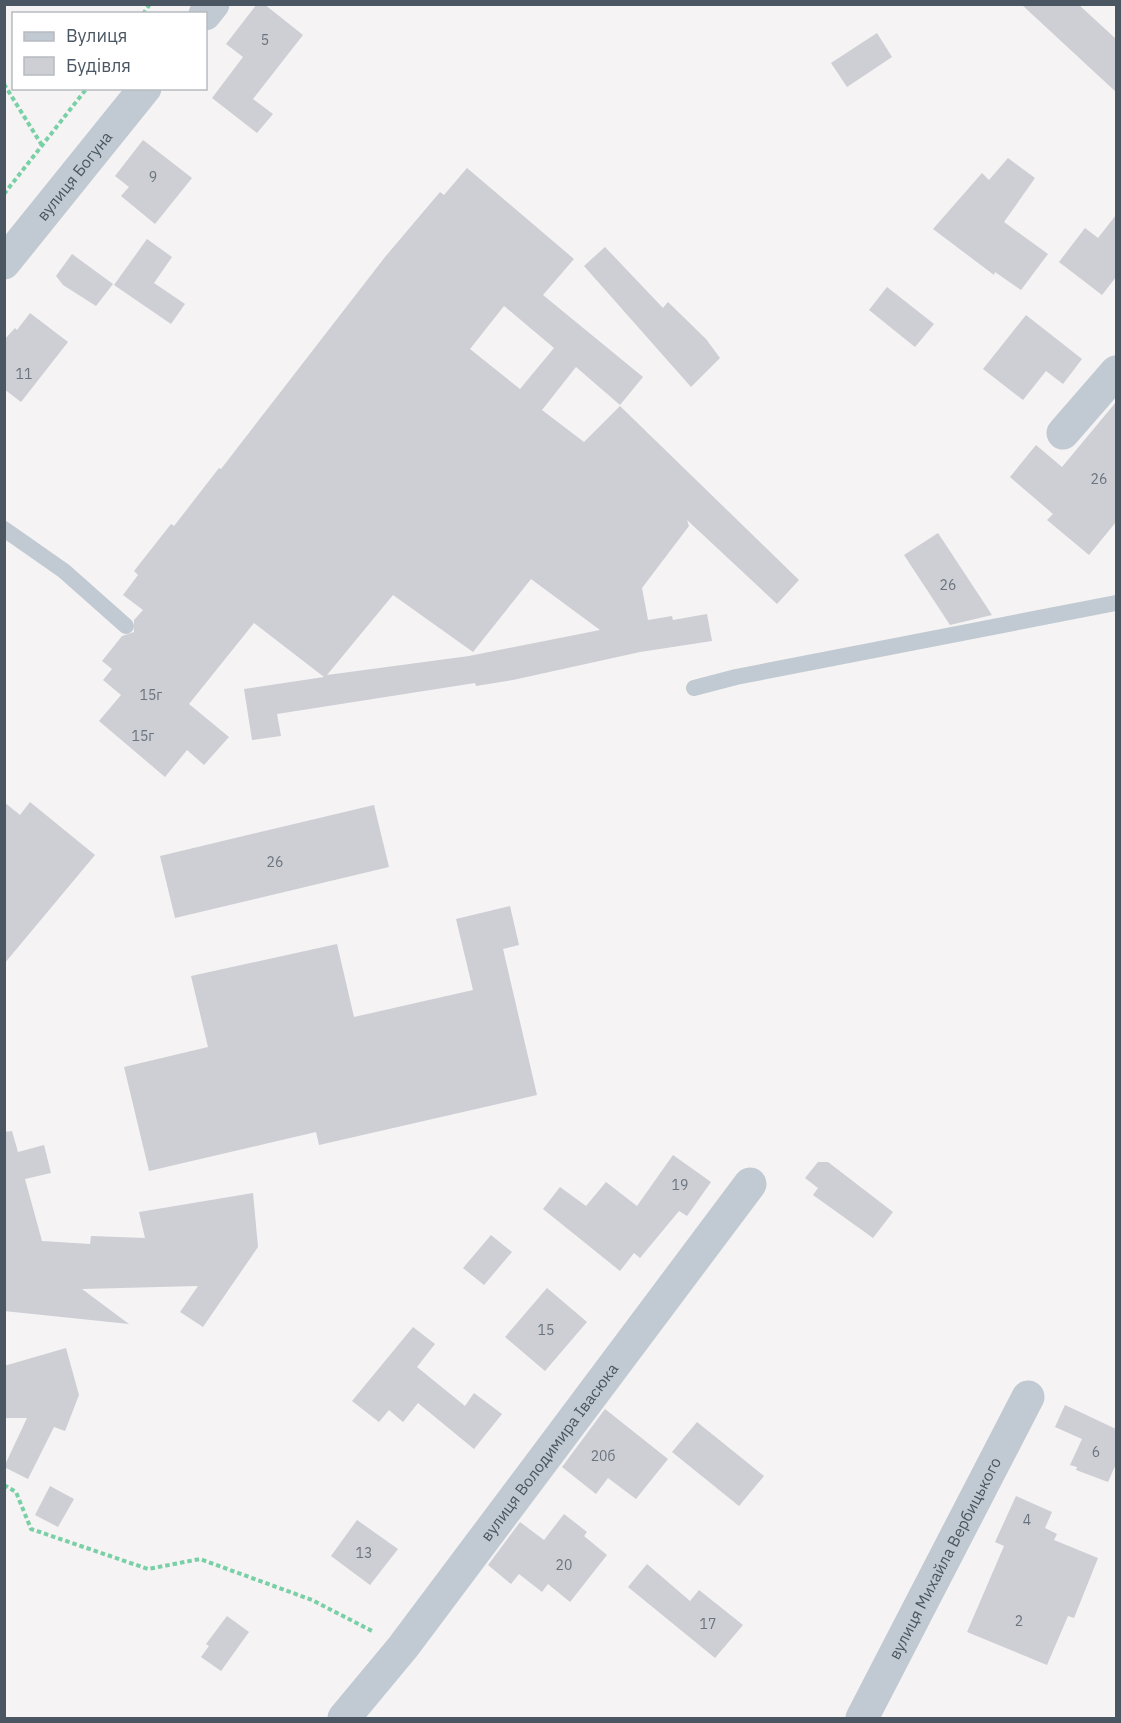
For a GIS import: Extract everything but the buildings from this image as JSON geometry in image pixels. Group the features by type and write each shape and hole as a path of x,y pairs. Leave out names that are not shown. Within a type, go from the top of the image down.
{"street":[{"name":"вулиця Богуна","path":"4,263 143,90"},
{"path":"1062,433 1116,372"},
{"name":"вулиця Володимира Івасюка","path":"344,1719 403,1647 750,1184"},
{"name":"вулиця Михайла Вербицького","path":"862,1719 1028,1397"}],"lane":[{"path":"4,529 64,571 126,626"},
{"path":"694,688 736,677 1116,603"}],"path":[{"path":"4,84 43,147"},
{"path":"4,194 86,90"},
{"path":"4,1485 16,1492 31,1528 148,1569 200,1559 312,1600 403,1647"}]}
